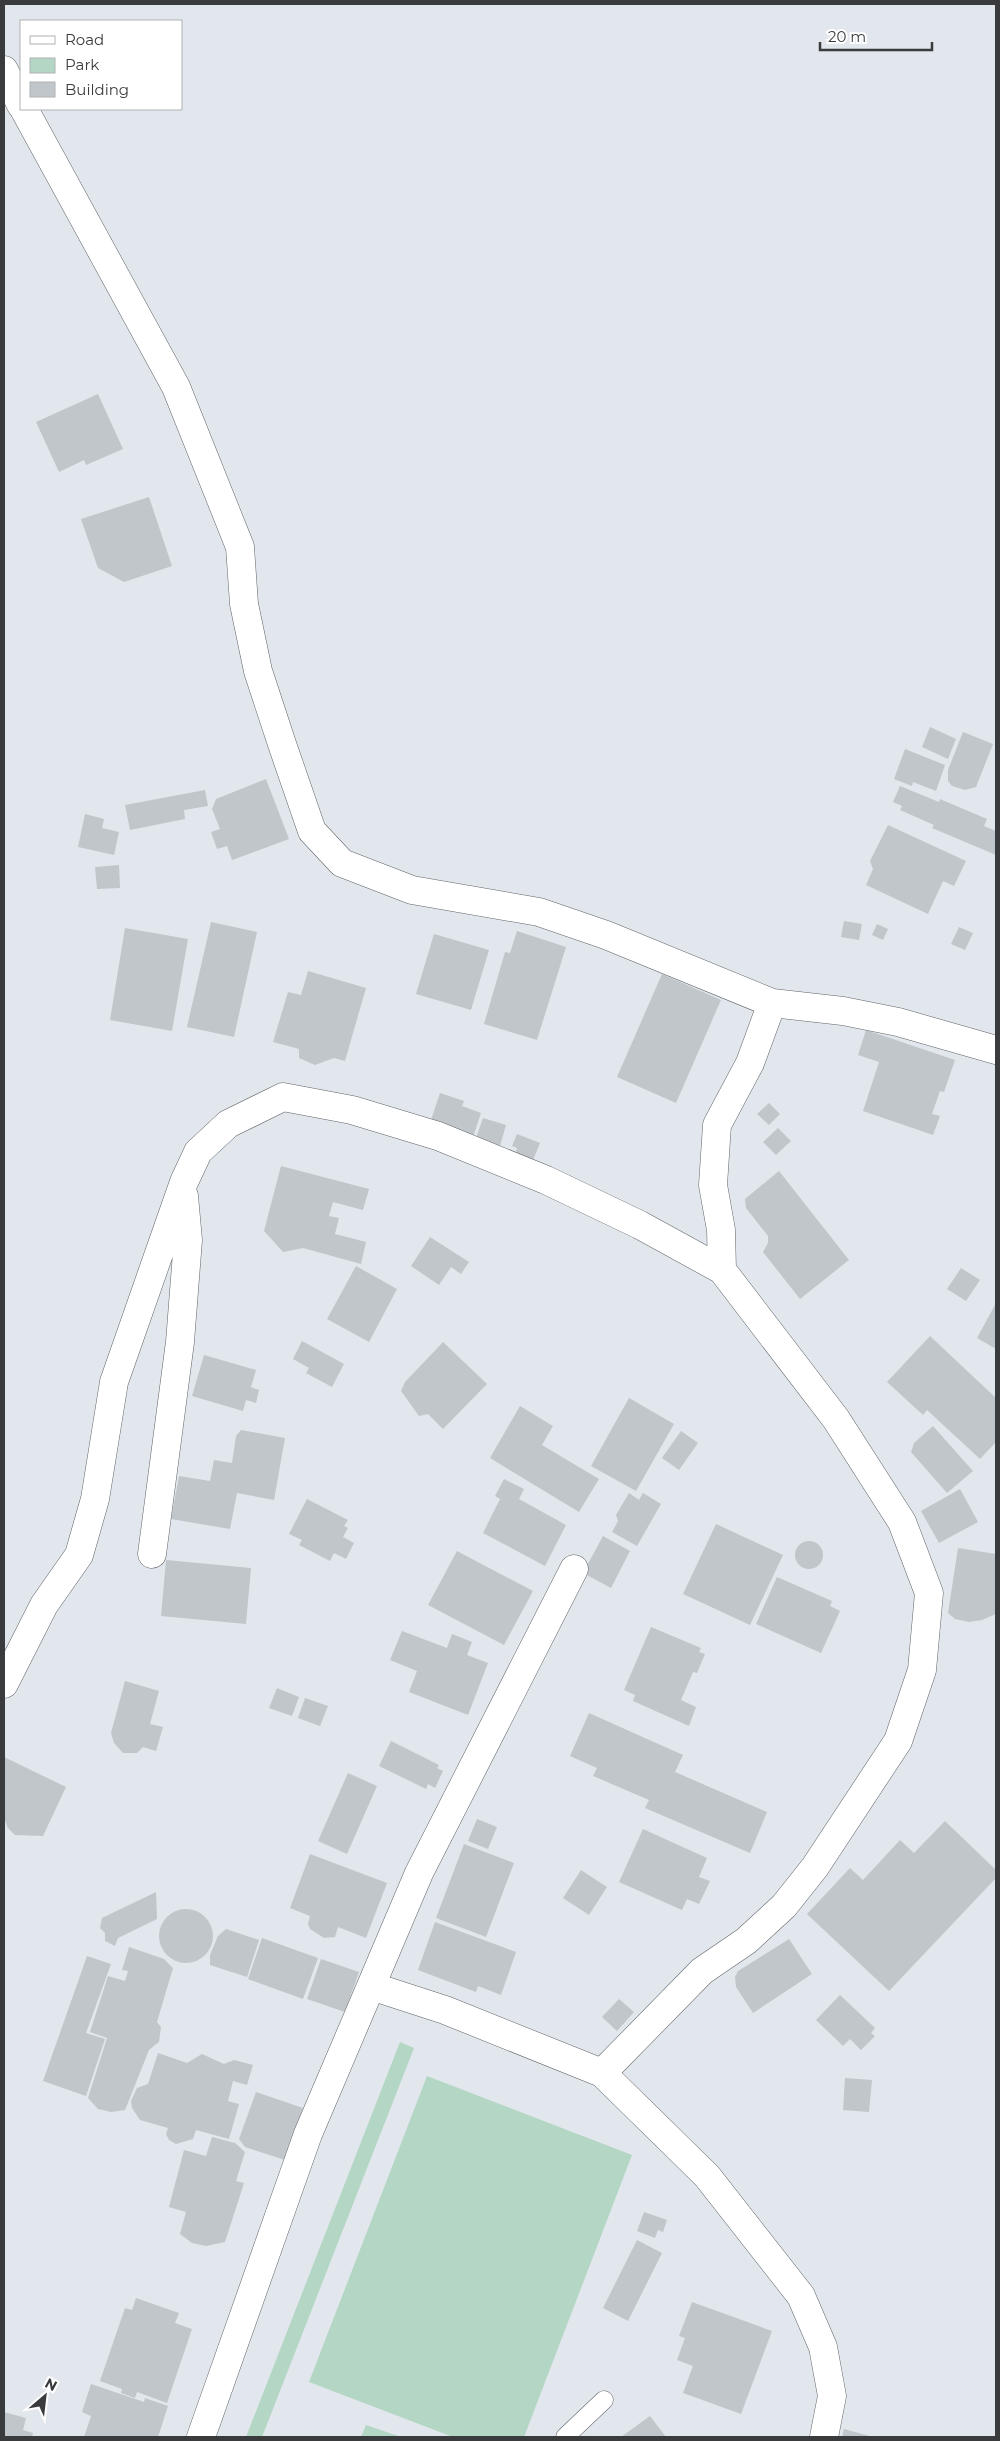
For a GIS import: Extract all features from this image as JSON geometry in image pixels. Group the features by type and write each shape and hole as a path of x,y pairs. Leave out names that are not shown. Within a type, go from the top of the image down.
{"street":[{"path":"4,70 20,102"},
{"path":"25,110 90,235 176,387 240,547 244,604 258,671 312,831 342,863 412,890 540,912 606,935 772,1003 843,1011 898,1022 996,1050"},
{"path":"722,1270 721,1230 713,1185 717,1125 750,1063 772,1003"},
{"path":"4,1684 44,1605 79,1555 95,1499 114,1382 184,1182 198,1152 228,1124 283,1097 352,1110 438,1136 546,1180 640,1225 722,1270 836,1418 902,1522 929,1593 922,1670 898,1741 815,1868 784,1906 746,1941 702,1970 602,2073"},
{"path":"152,1554 180,1342 188,1240 183,1210 184,1182"},
{"path":"201,2437 308,2134 419,1873 574,1569"},
{"path":"371,1986 445,2010 602,2073 707,2176 801,2296 823,2347 832,2396 824,2437"}],"lane":[{"path":"565,2437 604,2400"}],"green space":[{"path":"400,2042 414,2048 262,2437 246,2437"},
{"path":"427,2076 632,2155 524,2437 453,2437 309,2382"},
{"path":"366,2425 401,2437 361,2437"}],"building":[{"path":"98,394 123,449 86,465 84,460 59,472 36,422"},
{"path":"149,497 172,566 124,582 98,568 81,519"},
{"path":"930,727 956,739 948,759 922,747"},
{"path":"963,732 993,744 976,787 965,790 952,786 948,781 948,770"},
{"path":"905,749 945,765 936,791 913,782 912,786 894,779"},
{"path":"266,779 289,839 232,860 227,846 217,849 211,832 220,829 212,809 216,799"},
{"path":"900,786 939,802 940,799 987,819 984,826 996,831 996,855 932,828 934,825 900,810 902,806 893,802"},
{"path":"205,790 208,806 184,810 185,819 130,830 125,805"},
{"path":"85,814 104,819 102,828 119,832 114,855 78,847"},
{"path":"888,825 966,861 954,886 943,881 928,914 866,885 873,869 870,861"},
{"path":"119,865 120,888 97,889 95,867"},
{"path":"844,921 862,924 859,940 841,937"},
{"path":"211,922 257,932 234,1037 187,1027"},
{"path":"877,924 888,929 883,940 872,935"},
{"path":"959,927 973,933 965,950 951,944"},
{"path":"125,928 188,939 172,1031 110,1020"},
{"path":"517,931 566,947 537,1040 484,1024 505,952 510,953"},
{"path":"434,934 489,950 471,1010 416,994"},
{"path":"308,971 366,988 345,1061 334,1058 315,1065 299,1058 299,1049 273,1042 288,992 301,995"},
{"path":"662,974 721,1000 676,1103 617,1077"},
{"path":"866,1030 955,1060 944,1092 940,1091 932,1114 940,1116 933,1135 863,1111 879,1062 858,1055"},
{"path":"440,1093 464,1101 462,1106 481,1113 473,1137 430,1123"},
{"path":"769,1103 780,1114 769,1125 757,1114"},
{"path":"483,1118 506,1125 500,1146 476,1138"},
{"path":"778,1128 791,1141 776,1155 763,1142"},
{"path":"517,1134 540,1143 533,1160 516,1152 517,1148 512,1146"},
{"path":"281,1166 369,1189 363,1210 333,1202 329,1216 339,1218 335,1234 366,1242 361,1264 303,1248 283,1252 264,1231"},
{"path":"779,1171 849,1260 800,1299 763,1252 768,1243 768,1236 746,1208 745,1199"},
{"path":"430,1237 469,1262 461,1274 451,1267 439,1285 411,1266"},
{"path":"356,1266 397,1289 369,1342 327,1319"},
{"path":"961,1268 980,1280 966,1301 947,1289"},
{"path":"996,1303 996,1349 977,1338"},
{"path":"930,1336 996,1398 996,1442 980,1459 927,1410 923,1415 887,1382"},
{"path":"302,1341 344,1364 332,1387 306,1373 309,1368 293,1359"},
{"path":"443,1342 487,1384 443,1429 428,1414 419,1416 401,1391 405,1382"},
{"path":"204,1355 256,1370 251,1387 259,1390 256,1403 246,1400 243,1411 192,1396"},
{"path":"629,1398 674,1424 636,1491 591,1466"},
{"path":"520,1406 553,1426 542,1445 599,1479 579,1512 490,1458"},
{"path":"933,1426 973,1471 947,1493 911,1452 914,1443"},
{"path":"241,1430 285,1438 274,1500 237,1493 230,1529 171,1519 179,1476 210,1481 214,1460 232,1463 236,1436"},
{"path":"681,1431 698,1443 679,1470 662,1458"},
{"path":"504,1479 524,1489 519,1499 566,1525 545,1566 483,1533 500,1499 495,1496"},
{"path":"960,1489 978,1522 939,1543 921,1511"},
{"path":"629,1493 639,1500 643,1493 661,1504 637,1546 612,1532 618,1521 616,1515"},
{"path":"307,1499 348,1520 344,1526 348,1528 343,1537 354,1543 346,1559 334,1553 330,1561 299,1545 302,1540 289,1534"},
{"path":"716,1524 783,1555 750,1625 683,1594"},
{"path":"603,1536 630,1551 611,1588 583,1573"},
{"path":"809,1541 819,1545 823,1555 819,1565 809,1569 799,1565 795,1555 799,1545"},
{"path":"958,1548 996,1554 996,1614 982,1620 969,1622 955,1619 948,1613"},
{"path":"457,1551 533,1591 504,1645 428,1605"},
{"path":"166,1560 251,1568 246,1624 161,1616"},
{"path":"777,1577 832,1601 830,1606 840,1611 821,1653 756,1624"},
{"path":"651,1627 701,1648 699,1652 705,1654 697,1673 693,1672 681,1700 696,1707 689,1726 633,1701 635,1695 624,1690"},
{"path":"402,1631 447,1648 452,1634 472,1642 467,1655 488,1663 468,1715 409,1692 417,1671 390,1660"},
{"path":"125,1681 159,1691 150,1724 163,1727 156,1751 143,1747 137,1753 123,1753 114,1743 111,1733"},
{"path":"277,1688 299,1697 292,1716 269,1708"},
{"path":"305,1698 328,1706 320,1726 298,1718"},
{"path":"589,1713 683,1755 675,1772 767,1812 750,1853 645,1808 649,1800 593,1776 597,1768 570,1756"},
{"path":"391,1741 439,1765 437,1768 443,1771 435,1788 428,1784 426,1789 379,1766"},
{"path":"4,1757 66,1787 43,1836 15,1835 8,1828 4,1818"},
{"path":"348,1773 377,1786 347,1854 318,1841"},
{"path":"477,1819 497,1827 488,1849 468,1841"},
{"path":"945,1821 996,1870 996,1878 889,1991 807,1914 850,1868 863,1880 900,1840 914,1853"},
{"path":"643,1829 707,1858 699,1877 710,1881 699,1904 687,1899 682,1910 619,1882"},
{"path":"464,1844 514,1863 486,1937 436,1918"},
{"path":"310,1854 387,1883 366,1938 338,1927 335,1937 324,1938 310,1929 308,1924 310,1916 290,1908"},
{"path":"581,1870 607,1887 589,1915 563,1898"},
{"path":"156,1892 157,1919 118,1938 115,1946 105,1941 105,1933 100,1928 102,1918"},
{"path":"181,1909 191,1909 205,1917 211,1926 213,1936 211,1946 205,1955 191,1963 181,1963 171,1958 164,1951 159,1941 159,1931 164,1921 171,1914"},
{"path":"435,1922 516,1952 501,1995 478,1986 476,1992 418,1970"},
{"path":"226,1929 259,1940 247,1977 210,1965 210,1955 218,1936"},
{"path":"262,1938 318,1958 303,1999 248,1979"},
{"path":"789,1939 812,1974 753,2013 736,1987 735,1977 738,1971"},
{"path":"129,1947 164,1959 173,1968 157,2022 161,2027 159,2042 149,2050 125,2110 111,2112 98,2109 88,2098 107,2038 90,2032 108,1976 125,1981 128,1971 122,1970"},
{"path":"87,1956 111,1964 86,2033 105,2039 86,2096 43,2081"},
{"path":"321,1959 359,1972 345,2012 307,1999"},
{"path":"840,1995 875,2028 871,2033 875,2036 861,2050 850,2039 843,2046 816,2020"},
{"path":"619,1999 634,2012 617,2031 602,2017"},
{"path":"158,2053 187,2063 202,2054 224,2064 234,2060 253,2065 247,2085 233,2081 228,2101 239,2104 229,2139 196,2130 193,2139 176,2144 169,2140 166,2134 168,2128 140,2120 132,2108 131,2101 137,2088 148,2084"},
{"path":"845,2078 872,2080 869,2112 843,2110"},
{"path":"256,2092 303,2108 285,2160 245,2147 239,2139"},
{"path":"212,2137 235,2143 245,2152 236,2181 244,2183 225,2242 206,2246 192,2243 180,2234 186,2212 169,2207 184,2150 206,2156"},
{"path":"644,2212 667,2220 663,2232 658,2230 655,2238 637,2231"},
{"path":"637,2240 662,2253 628,2321 603,2308"},
{"path":"136,2298 179,2313 175,2323 192,2329 167,2403 137,2392 135,2398 121,2393 122,2389 100,2381 125,2308 132,2310"},
{"path":"692,2302 772,2331 741,2414 683,2393 693,2366 677,2360 685,2338 679,2336"},
{"path":"91,2384 144,2402 145,2398 168,2406 158,2437 84,2437 91,2416 82,2412"},
{"path":"4,2412 26,2418 23,2430 33,2433 32,2437 4,2437"},
{"path":"650,2416 666,2437 621,2437"},
{"path":"844,2429 873,2437 842,2437"}]}
